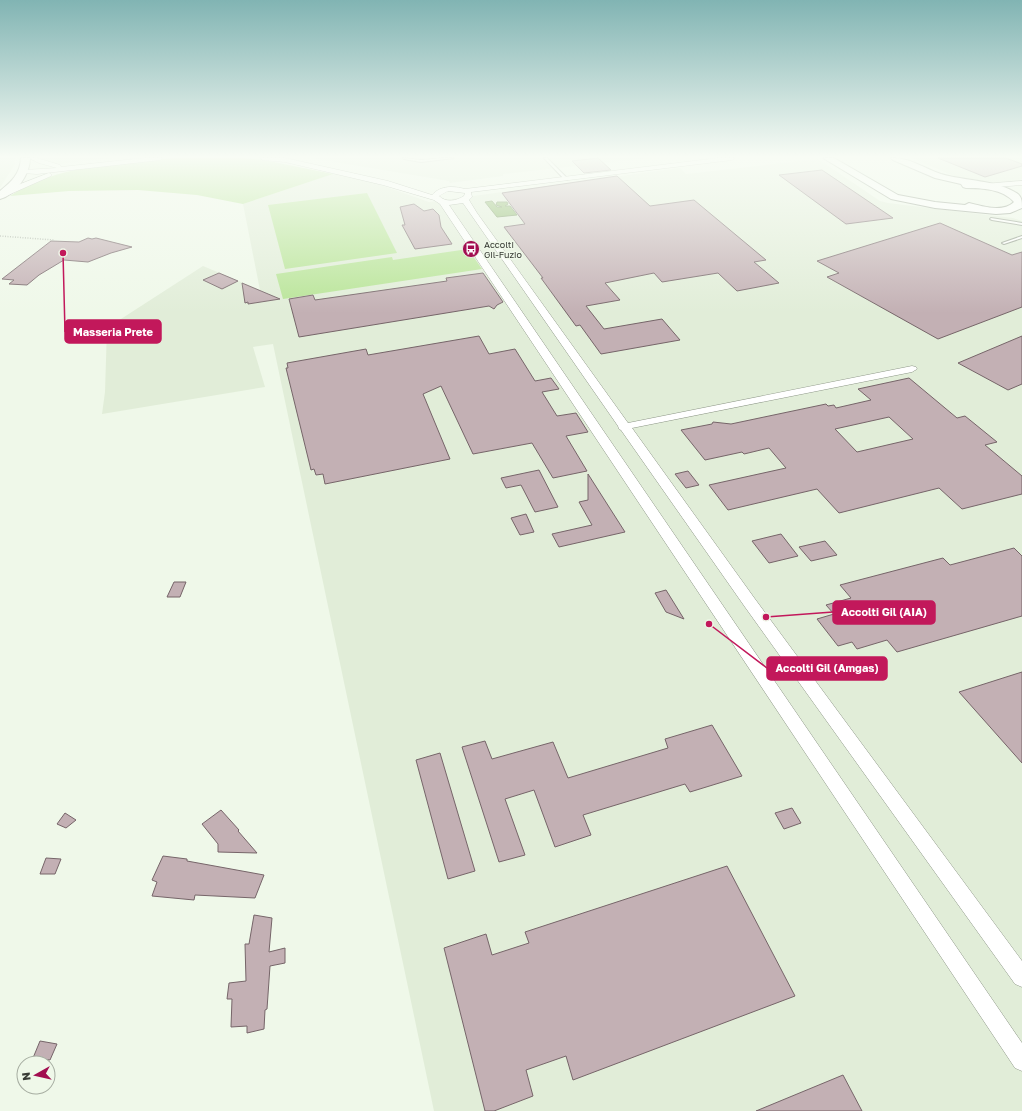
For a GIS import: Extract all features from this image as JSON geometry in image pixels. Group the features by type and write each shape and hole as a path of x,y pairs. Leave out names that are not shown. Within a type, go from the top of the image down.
{"street":[{"path":"451,210 1022,1061"},
{"path":"472,210 477,219 623,427 1022,977"},
{"path":"982,210 992,215 1022,218"},
{"path":"992,215 1008,210"},
{"path":"623,427 912,369"}],"lane":[{"path":"992,215 1022,224"},
{"path":"1004,243 1022,237"}],"path":[{"path":"0,236 54,240"}],"shaded area":[{"path":"244,210 945,210 1013,218 1022,221 1022,1111 434,1111 273,344 253,347 265,387 102,414 105,392 107,328 203,266 260,290"},
{"path":"269,210 375,210 397,253 285,269"},
{"path":"491,210 513,210 517,215 497,217"},
{"path":"468,249 482,269 283,299 276,274 392,257 393,260"}],"building":[{"path":"401,210 434,210 439,215 441,227 452,244 415,249 402,225 405,225"},
{"path":"514,210 706,210 766,260 754,262 779,283 737,291 718,273 662,282 654,273 605,283 620,300 586,306 604,329 662,319 680,340 601,354 580,325 576,326 541,278 543,278 504,227 525,224"},
{"path":"827,210 881,210 893,218 846,224"},
{"path":"940,223 1012,255 1022,252 1022,307 938,339 827,277 839,273 817,261"},
{"path":"88,238 96,238 132,247 88,262 64,260 39,275 27,285 9,284 14,280 2,279 51,241 79,242"},
{"path":"219,273 238,281 222,289 203,280"},
{"path":"483,273 503,302 497,305 494,309 489,306 299,337 289,299 313,295 315,300 447,281 446,278"},
{"path":"242,283 280,299 248,304 248,302 245,303"},
{"path":"479,336 489,354 515,349 535,381 551,378 559,389 542,392 557,416 576,413 588,432 566,436 587,471 553,478 532,443 473,454 441,386 423,394 450,459 325,484 323,474 316,475 314,469 311,470 286,368 288,368 287,363 366,349 368,355"},
{"path":"1022,336 1022,384 1008,390 958,363"},
{"path":"909,378 957,418 965,416 997,442 985,445 1022,476 1022,494 962,509 939,488 839,513 817,489 728,510 709,485 786,468 769,448 744,454 742,452 705,460 681,430 712,424 713,422 731,424 826,404 828,406 834,405 836,408 871,400 858,389","holes":["889,417 913,439 857,452 835,429"]},
{"path":"539,470 558,507 535,512 521,485 506,488 501,478"},
{"path":"688,471 699,485 686,488 675,474"},
{"path":"588,474 625,532 559,547 552,534 592,525 579,502 588,500"},
{"path":"526,514 534,532 520,535 511,518"},
{"path":"781,534 798,556 769,563 752,541"},
{"path":"825,541 837,555 811,561 799,547"},
{"path":"1014,548 1022,556 1022,616 897,652 887,640 857,649 852,642 838,646 817,619 834,614 826,605 851,598 840,585 943,558 950,565"},
{"path":"174,582 186,582 180,597 167,597"},
{"path":"666,590 684,619 666,612 655,593"},
{"path":"1022,672 1022,763 959,692"},
{"path":"712,725 742,776 690,792 685,784 583,815 591,835 555,847 534,790 505,799 525,855 499,862 462,747 485,741 492,759 553,742 568,778 668,748 665,739"},
{"path":"440,753 475,871 448,879 416,760"},
{"path":"792,808 801,823 784,829 775,813"},
{"path":"221,810 257,853 218,852 218,844 202,824"},
{"path":"65,813 76,820 66,828 57,824"},
{"path":"163,856 187,859 187,861 264,875 255,898 195,895 194,900 152,896 157,882 152,880"},
{"path":"46,858 61,859 55,874 40,874"},
{"path":"727,866 795,996 573,1080 566,1056 526,1070 533,1096 494,1111 485,1111 444,948 486,934 492,955 529,943 525,932"},
{"path":"254,915 272,918 269,952 285,948 285,963 270,966 264,1029 247,1033 247,1026 231,1027 232,999 227,999 229,983 246,981 245,944 249,944"},
{"path":"40,1041 57,1044 52,1055 34,1055"},
{"path":"843,1075 862,1111 756,1111"}],"place":[{"name":"Accolti Gil-Fuzio","path":"471,249"},
{"name":"Masseria Prete","path":"63,253"},
{"name":"Accolti Gil (AIA)","path":"766,617"},
{"name":"Accolti Gil (Amgas)","path":"709,624"}]}
